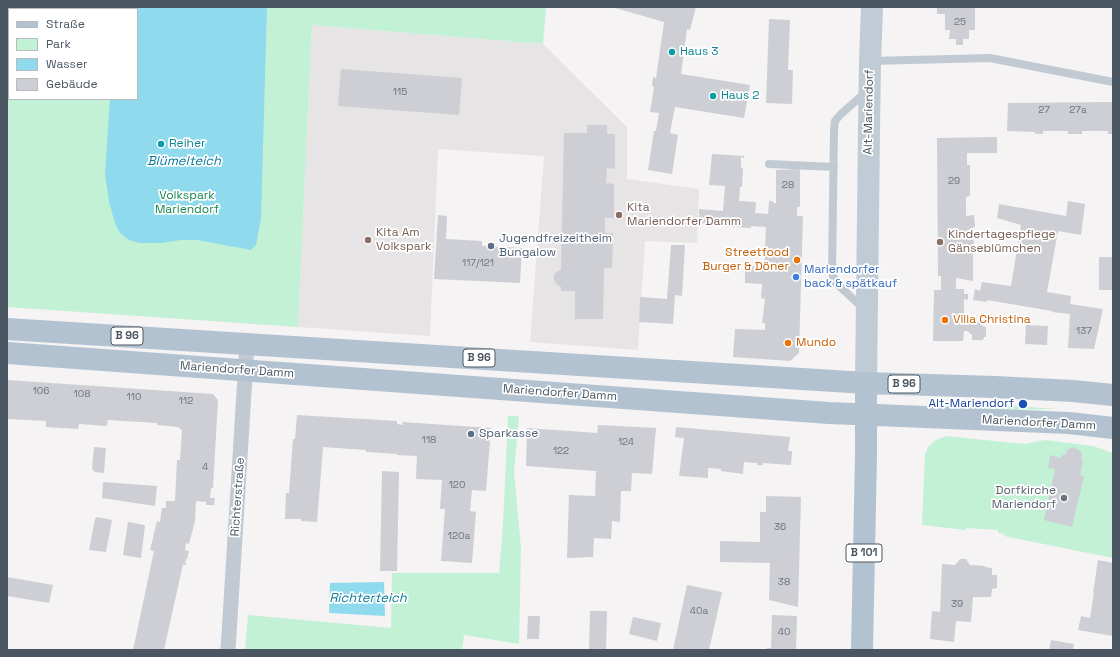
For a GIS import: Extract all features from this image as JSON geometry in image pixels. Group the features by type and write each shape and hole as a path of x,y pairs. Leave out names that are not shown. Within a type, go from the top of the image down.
{"main road":[{"name":"Alt-Mariendorf","path":"862,650 869,88 872,7"},
{"name":"B 96","path":"7,329 866,383 994,387 1073,391 1113,395"},
{"name":"Mariendorfer Damm","path":"7,353 866,415 1069,423 1113,428"}],"street":[{"name":"Richterstraße","path":"228,650 247,344"}],"lane":[{"path":"870,61 990,58 1113,82"},
{"path":"866,311 835,282 832,272 836,121 840,114 869,88"},
{"path":"769,164 834,167"}],"shaded area":[{"path":"312,25 543,44 627,127 627,179 699,189 697,243 645,241 638,350 530,342 544,156 438,149 430,336 298,327"}],"green space":[{"name":"Volkspark Mariendorf","path":"7,7 546,7 543,44 312,25 298,327 7,307"},
{"path":"938,404 998,405 1058,409 938,409"},
{"path":"508,416 519,416 514,472 521,548 519,644 464,635 462,650 245,650 248,615 391,628 392,573 499,573 503,526"},
{"path":"946,436 1024,444 1045,440 1093,446 1113,453 1113,558 1004,536 1004,534 998,533 998,530 967,528 966,530 922,525 925,455 928,447 932,443"}],"water":[{"name":"Blümelteich","path":"267,7 261,218 256,245 251,250 197,240 139,243 129,240 120,233 115,223 109,202 105,174 110,100 138,100 138,8 116,8"},
{"name":"Richterteich","path":"384,582 385,616 329,613 330,583"}],"building":[{"path":"612,7 696,7 690,30 687,29 681,74 750,85 744,118 675,107 670,133 678,135 672,174 648,170 654,131 656,131 659,113 650,112 654,87 652,86 653,77 656,78 664,22"},
{"path":"937,7 975,7 975,30 969,30 969,39 963,39 963,45 956,45 956,39 949,39 950,30 945,30 945,14 937,14"},
{"path":"769,19 790,20 788,70 793,70 792,104 766,103"},
{"path":"341,69 462,78 459,115 338,106"},
{"path":"1113,102 1113,134 1108,134 1108,131 1082,131 1082,134 1068,134 1068,131 1043,131 1043,134 1035,134 1035,132 1007,131 1008,103"},
{"path":"587,125 607,125 607,134 615,134 615,169 607,168 606,183 614,184 614,218 605,218 605,233 613,233 612,268 604,268 603,319 575,319 575,291 561,291 561,287 556,284 554,279 556,272 561,270 564,133 587,133"},
{"path":"997,137 997,153 967,153 967,165 970,165 970,196 966,197 966,216 974,215 975,227 973,227 973,281 956,278 956,289 964,289 964,294 968,294 968,300 964,299 964,317 977,317 977,321 986,327 986,337 984,337 983,340 972,340 972,335 967,331 964,331 963,341 933,341 934,290 941,290 941,276 938,276 937,138"},
{"path":"712,154 744,156 744,158 741,157 741,168 743,168 742,187 740,187 739,201 756,202 755,213 768,214 769,201 776,203 776,170 800,169 800,207 797,207 797,216 803,216 799,353 790,361 733,357 735,329 765,330 765,323 762,323 765,299 761,298 762,284 745,283 745,266 757,266 757,269 764,269 766,227 751,226 751,228 699,223 699,209 723,211 725,186 709,185"},
{"path":"1068,201 1085,204 1081,235 1058,231 1047,292 1071,296 1070,304 1103,309 1094,349 1068,348 1070,314 987,300 987,302 973,300 975,289 980,291 982,282 1011,286 1021,225 997,218 999,204 1066,216"},
{"path":"438,215 447,216 446,239 482,241 482,246 522,248 520,283 434,279"},
{"path":"671,245 685,245 682,296 675,295 673,324 639,322 640,297 667,299"},
{"path":"1099,257 1113,257 1113,290 1099,290"},
{"path":"1026,325 1048,326 1047,345 1025,344"},
{"path":"7,380 213,394 218,400 213,488 211,488 210,498 215,498 214,505 206,505 206,502 196,501 195,521 189,544 186,543 185,550 189,551 185,563 186,565 183,564 164,650 133,650 154,551 150,550 157,521 160,522 162,508 166,508 166,501 175,501 177,460 180,460 182,430 178,427 157,425 157,423 108,420 107,426 79,424 78,429 46,427 46,421 7,419"},
{"path":"297,415 397,421 397,424 403,425 402,422 491,428 486,491 472,490 470,511 476,512 472,563 441,561 445,509 440,509 442,480 416,479 417,456 323,447 317,522 301,521 301,519 285,519 286,493 289,493 293,439 295,439"},
{"path":"598,425 656,428 652,474 632,473 631,491 621,491 620,522 612,521 611,539 594,538 593,557 567,558 569,495 595,496 596,471 526,466 527,428 597,433"},
{"path":"676,427 790,437 788,451 792,451 791,465 763,463 763,465 757,465 757,463 744,462 743,474 721,471 721,469 708,468 708,478 679,476 684,438 675,437"},
{"path":"94,447 106,448 104,473 95,472 92,469"},
{"name":"Dorfkirche Mariendorf","path":"1073,447 1079,450 1082,454 1081,459 1083,459 1080,475 1084,476 1072,527 1044,520 1055,469 1048,468 1050,455 1061,458 1062,455 1065,455 1067,450"},
{"path":"382,471 399,472 397,571 380,571"},
{"path":"103,482 157,486 155,506 102,498"},
{"path":"766,496 801,497 798,607 769,600 770,563 720,562 720,541 760,542 760,512 766,512"},
{"path":"97,517 112,520 106,552 89,550 95,519"},
{"path":"128,522 145,526 141,558 123,555"},
{"path":"960,559 966,559 970,565 992,568 992,575 997,575 997,588 992,589 991,597 973,597 971,622 956,621 954,642 930,639 932,611 940,612 942,564 955,565"},
{"path":"1098,560 1113,563 1113,636 1078,630 1081,616 1090,618"},
{"path":"7,577 53,585 49,603 7,596"},
{"path":"687,585 722,592 709,650 673,650"},
{"path":"590,611 607,611 606,650 589,650"},
{"path":"772,615 797,616 796,650 767,650 767,648 771,648"},
{"path":"528,616 540,616 539,639 527,639"},
{"path":"633,617 661,623 657,641 629,634"},
{"path":"1051,640 1074,644 1073,650 1049,650"}],"place":[{"name":"Haus 3","path":"672,52"},
{"name":"Haus 2","path":"713,96"},
{"name":"Reiher","path":"161,144"},
{"name":"Kita Mariendorfer Damm","path":"619,215"},
{"name":"Kita Am Volkspark","path":"368,240"},
{"name":"Kindertagespflege Gänseblümchen","path":"940,242"},
{"name":"Jugendfreizeitheim Bungalow","path":"491,246"},
{"name":"Streetfood Burger & Döner","path":"797,260"},
{"name":"Mariendorfer back & spätkauf","path":"796,277"},
{"name":"Villa Christina","path":"945,320"},
{"name":"Mundo","path":"788,343"},
{"name":"Alt-Mariendorf","path":"1023,404"},
{"name":"Sparkasse","path":"471,434"},
{"name":"Dorfkirche Mariendorf","path":"1064,498"}]}
